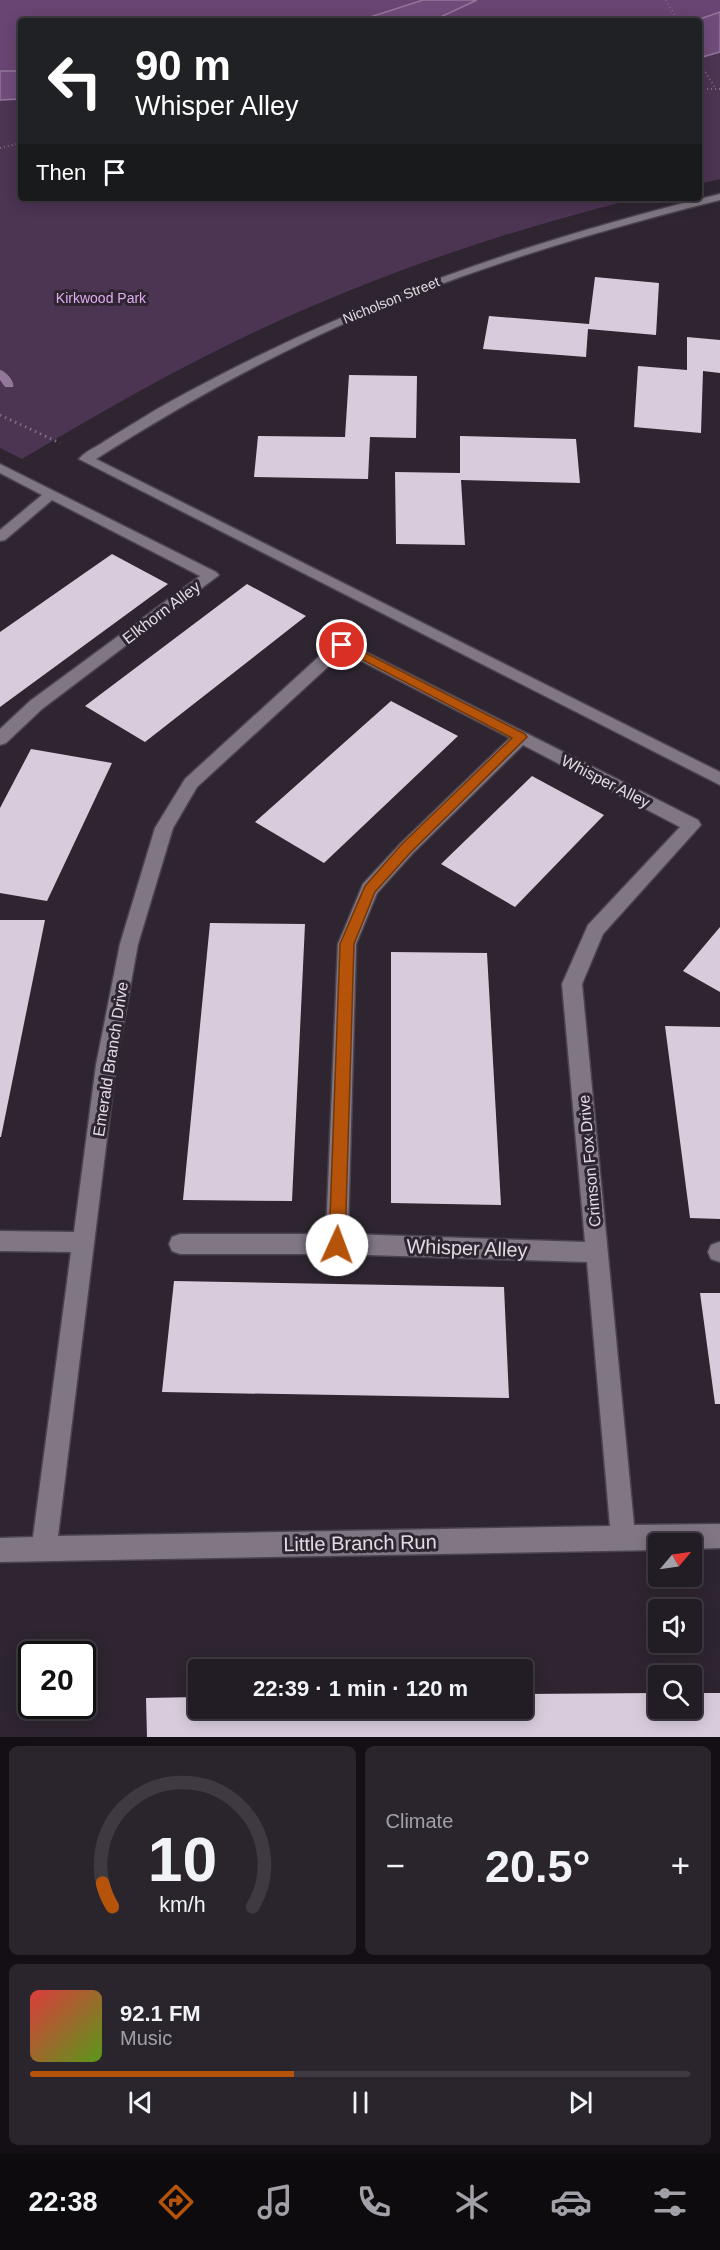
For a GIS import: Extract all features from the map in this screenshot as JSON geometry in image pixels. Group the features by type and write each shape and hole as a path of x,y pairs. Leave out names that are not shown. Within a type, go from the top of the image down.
{"street":[{"name":"Nicholson Street","path":"86,459 128,432 233,374 324,327 416,288 591,229 720,197"},
{"path":"86,459 720,779"},
{"path":"0,468 50,495 0,537"},
{"name":"Elkhorn Alley","path":"0,739 36,705 211,575 50,495"},
{"name":"Whisper Alley","path":"342,645 692,825"},
{"name":"Emerald Branch Drive","path":"44,1549 106,1065 129,944 164,828 191,783 342,645"},
{"path":"337,1245 347,944 369,890 406,848 521,737"},
{"name":"Crimson Fox Drive","path":"623,1538 572,984 595,930 692,825"},
{"path":"0,1241 83,1242"},
{"name":"Whisper Alley","path":"180,1244 337,1245 597,1252"},
{"name":"Little Branch Run","path":"0,1550 720,1536"}],"path":[{"path":"666,0 677,18"},
{"path":"702,67 716,89"},
{"path":"702,89 720,89"},
{"path":"0,148 18,145"},
{"path":"0,415 68,446 86,459"}],"green space":[{"name":"Kirkwood Park","path":"0,0 720,0 720,179 702,183 702,18 18,18 18,201 627,201 494,238 353,289 230,344 110,408 22,459 0,448"}],"shaded area":[{"path":"0,0 423,0 367,18 18,18 18,71 0,71"},
{"path":"423,0 477,0 438,18 367,18"},
{"path":"477,0 720,0 720,12 702,18 438,18"},
{"path":"720,12 720,52 702,57 702,18"},
{"path":"0,71 18,71 18,99 0,100"}],"building":[{"path":"595,277 659,283 656,335 588,329 586,357 483,349 489,316 589,324"},
{"path":"687,337 720,340 720,373 703,371 701,433 634,427 638,366 687,370"},
{"path":"349,375 417,376 416,438 370,437 368,479 254,477 258,436 345,437"},
{"path":"460,436 576,439 580,483 461,480 465,545 396,544 395,472 460,473"},
{"path":"112,554 168,584 0,707 0,632"},
{"path":"247,584 306,616 145,742 85,706"},
{"path":"391,701 458,736 324,863 255,822"},
{"path":"31,749 112,763 47,901 0,893 0,808"},
{"path":"532,776 604,815 515,907 441,864"},
{"path":"0,920 45,920 1,1137 0,1137"},
{"path":"210,923 305,924 292,1201 183,1200"},
{"path":"720,927 720,992 683,971"},
{"path":"391,952 487,953 501,1205 391,1203"},
{"path":"665,1026 720,1027 720,1219 690,1218"},
{"path":"174,1281 504,1287 509,1398 162,1392"},
{"path":"700,1293 720,1293 720,1404 715,1404"},
{"path":"648,1693 648,1719 702,1719 702,1693 720,1693 720,1737 147,1737 146,1698 188,1697 188,1719 533,1719 533,1694"}],"waterway":[{"path":"0,373 9,385"}],"route":[{"path":"337,1245 347,944 369,890 406,848 521,737 342,645"}]}
